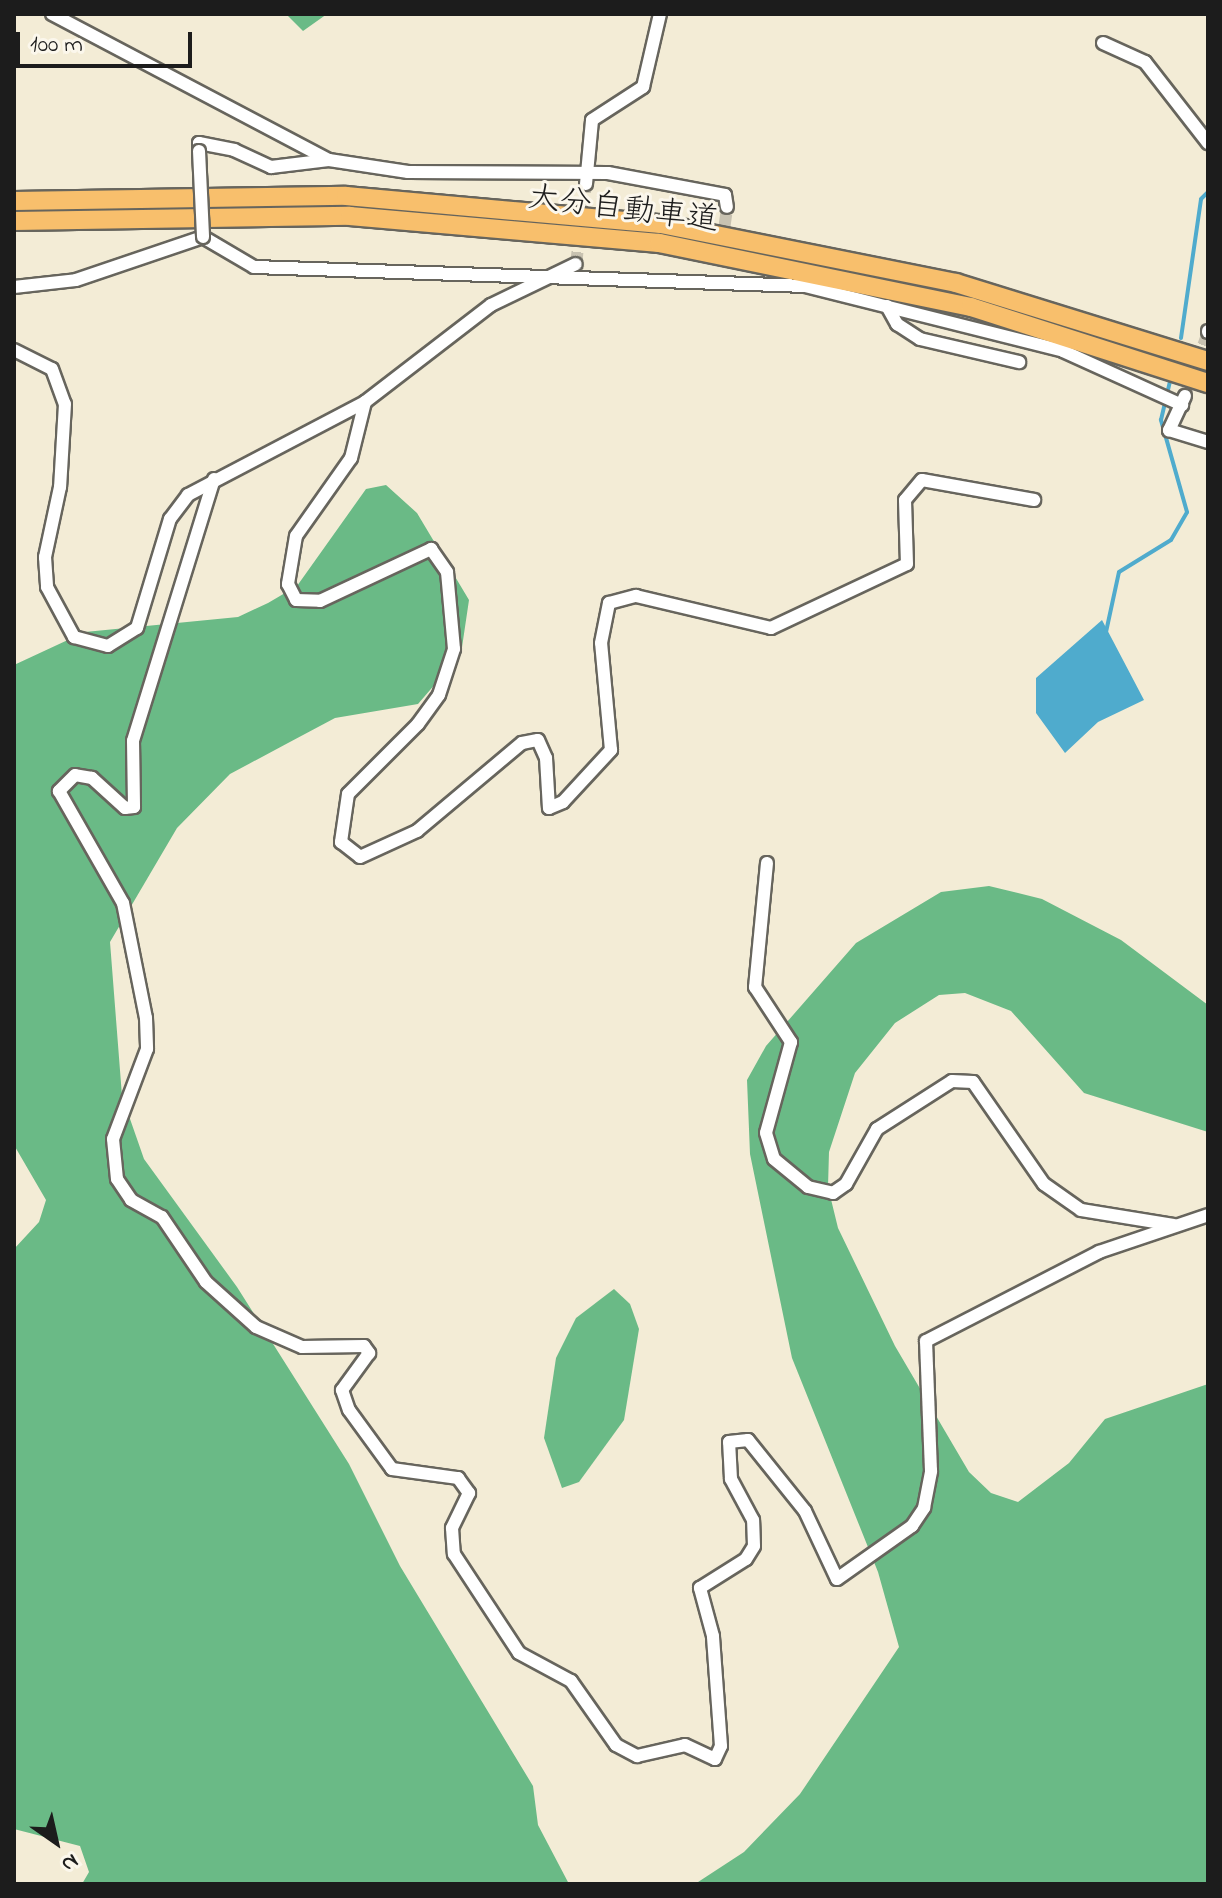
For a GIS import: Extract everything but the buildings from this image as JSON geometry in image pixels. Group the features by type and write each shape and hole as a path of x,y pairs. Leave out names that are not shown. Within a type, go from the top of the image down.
{"highway":[{"name":"大分自動車道","path":"14,201 346,196 562,211 868,262 1208,359"},
{"name":"大分自動車道","path":"14,221 350,216 659,243 971,307 1208,383"}],"street":[{"path":"52,14 329,160"},
{"path":"586,178 592,120 643,87 660,14"},
{"path":"1103,43 1121,45 1145,62 1208,143"},
{"path":"203,237 199,143 234,150 271,167 329,160 408,172 586,178 699,189 725,195 727,207"},
{"path":"14,287 76,280 203,237 254,267 538,278 717,278 805,286 1063,351 1159,395 1180,401 1169,430 1208,442"},
{"path":"717,278 719,263"},
{"path":"14,350 45,362 61,385 60,487 45,557 52,602 74,637 108,646 137,628 170,519 214,479 365,402 465,323 538,278 576,264"},
{"path":"887,306 897,324 920,339 1019,362"},
{"path":"365,402 351,458 296,536 288,584 296,600 320,601 431,549 447,572 454,649 439,695 418,724 348,794 341,842 360,857 417,831 522,743 538,740 546,758 549,808 563,802 611,750 601,643 609,603 636,596 771,628 907,564 905,500 922,480 1034,500"},
{"path":"214,479 133,741 134,807 125,808 92,778 75,775 59,791 123,903 146,1018 147,1049 113,1139 117,1179 131,1200 162,1217 206,1282 256,1327 302,1347 364,1346 369,1353 342,1390 349,1410 392,1469 458,1478 469,1493 452,1528 454,1554 519,1653 571,1681 616,1745 637,1756 685,1745 715,1759 721,1746 713,1636 700,1588 746,1559 754,1546 753,1520 731,1479 729,1442 748,1440 805,1511 837,1579 912,1526 924,1508 931,1471 926,1341 1099,1252 1208,1215"},
{"path":"767,863 755,987 791,1042 766,1133 774,1159 808,1187 833,1193 846,1184 877,1129 952,1081 973,1082 1028,1163 1068,1201 1090,1212 1177,1226"}],"green space":[{"path":"286,14 327,14 303,31"},
{"path":"386,485 417,513 469,600 461,654 418,704 335,718 230,774 177,828 110,942 122,1096 144,1159 237,1287 349,1464 400,1566 533,1786 538,1825 569,1884 82,1884 89,1872 80,1846 14,1829 14,1249 39,1222 46,1200 14,1145 14,665 85,632 238,617 268,603 297,586 366,489"},
{"path":"989,886 1042,899 1121,940 1208,1005 1208,1132 1084,1093 1011,1011 965,993 939,995 895,1023 855,1073 829,1152 828,1187 838,1228 895,1346 969,1472 991,1493 1018,1502 1069,1463 1105,1419 1208,1384 1208,1884 695,1884 744,1852 800,1794 899,1647 878,1572 792,1358 750,1154 747,1080 766,1046 856,943 941,892"},
{"path":"614,1289 630,1304 639,1329 624,1420 579,1482 562,1488 544,1438 556,1358 576,1318"}],"water":[{"path":"1102,620 1144,700 1098,722 1065,753 1036,713 1036,678"}],"waterway":[{"path":"1181,338 1201,199 1208,192"},
{"path":"1106,632 1119,572 1171,540 1187,512 1161,420 1171,377"}],"tunnel":[{"path":"576,264 586,184"},
{"path":"722,244 727,207"},
{"path":"1185,396 1208,332"}]}
